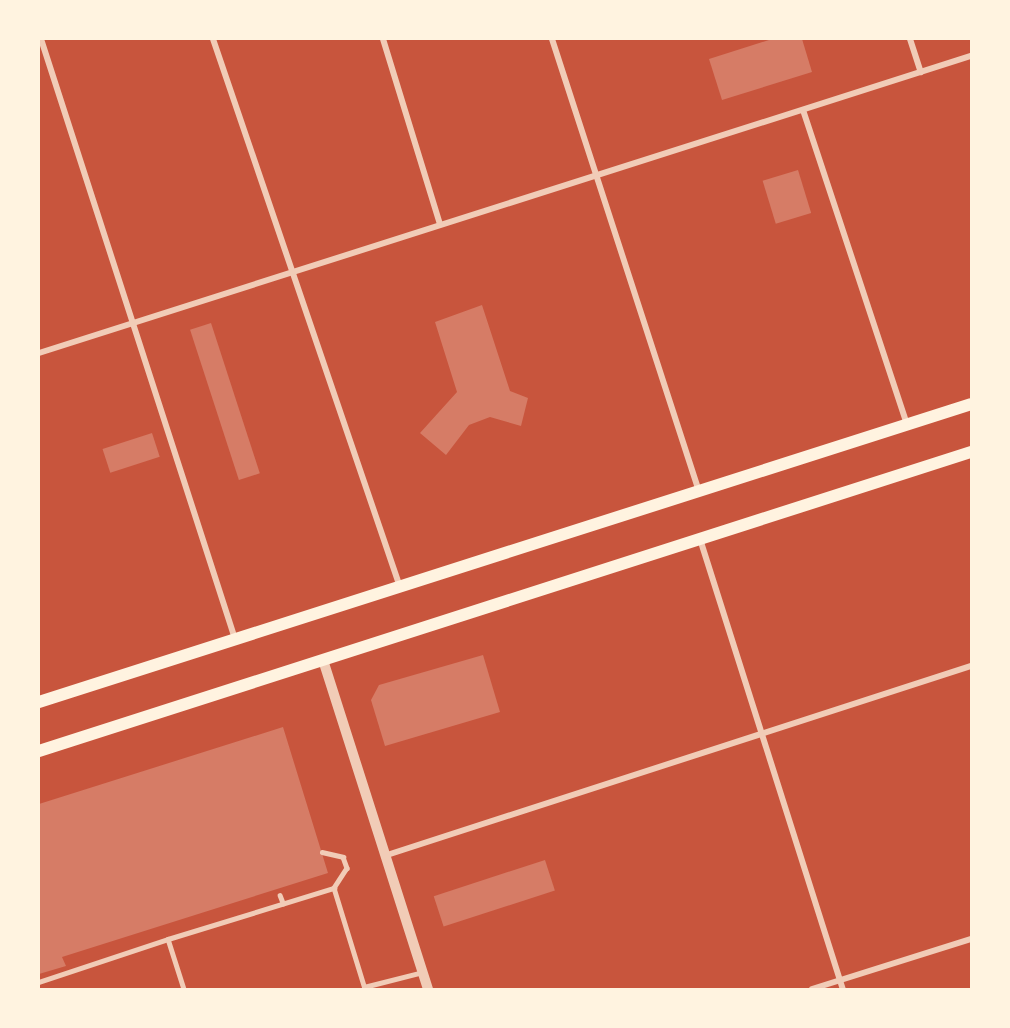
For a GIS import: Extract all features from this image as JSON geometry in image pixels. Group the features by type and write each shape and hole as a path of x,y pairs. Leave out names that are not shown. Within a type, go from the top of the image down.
{"main road":[{"path":"39,702 971,404"},
{"path":"39,751 971,452"}],"street":[{"path":"41,39 235,639"},
{"path":"213,39 400,587"},
{"path":"383,39 440,224"},
{"path":"552,39 594,176 699,492"},
{"path":"910,39 921,72"},
{"path":"39,353 971,56"},
{"path":"803,110 907,424"},
{"path":"700,539 764,733 843,989"},
{"path":"324,660 428,989"},
{"path":"387,855 971,666"},
{"path":"812,989 971,939"}],"lane":[{"path":"39,982 168,939 334,888 347,868 343,857 322,852"},
{"path":"334,888 365,988 423,972"},
{"path":"280,895 284,903"},
{"path":"168,939 184,989"}],"building":[{"path":"772,39 802,39 812,72 722,100 709,59"},
{"path":"798,170 811,213 776,224 763,181"},
{"path":"482,305 510,391 528,398 521,426 490,417 469,425 446,455 420,433 457,392 435,322"},
{"path":"211,323 260,473 239,480 190,330"},
{"path":"152,433 160,457 110,473 103,449"},
{"path":"483,655 500,712 385,746 371,700 379,685"},
{"path":"283,727 328,873 62,957 66,966 39,974 39,804"},
{"path":"545,860 555,890 444,927 434,896"}]}
